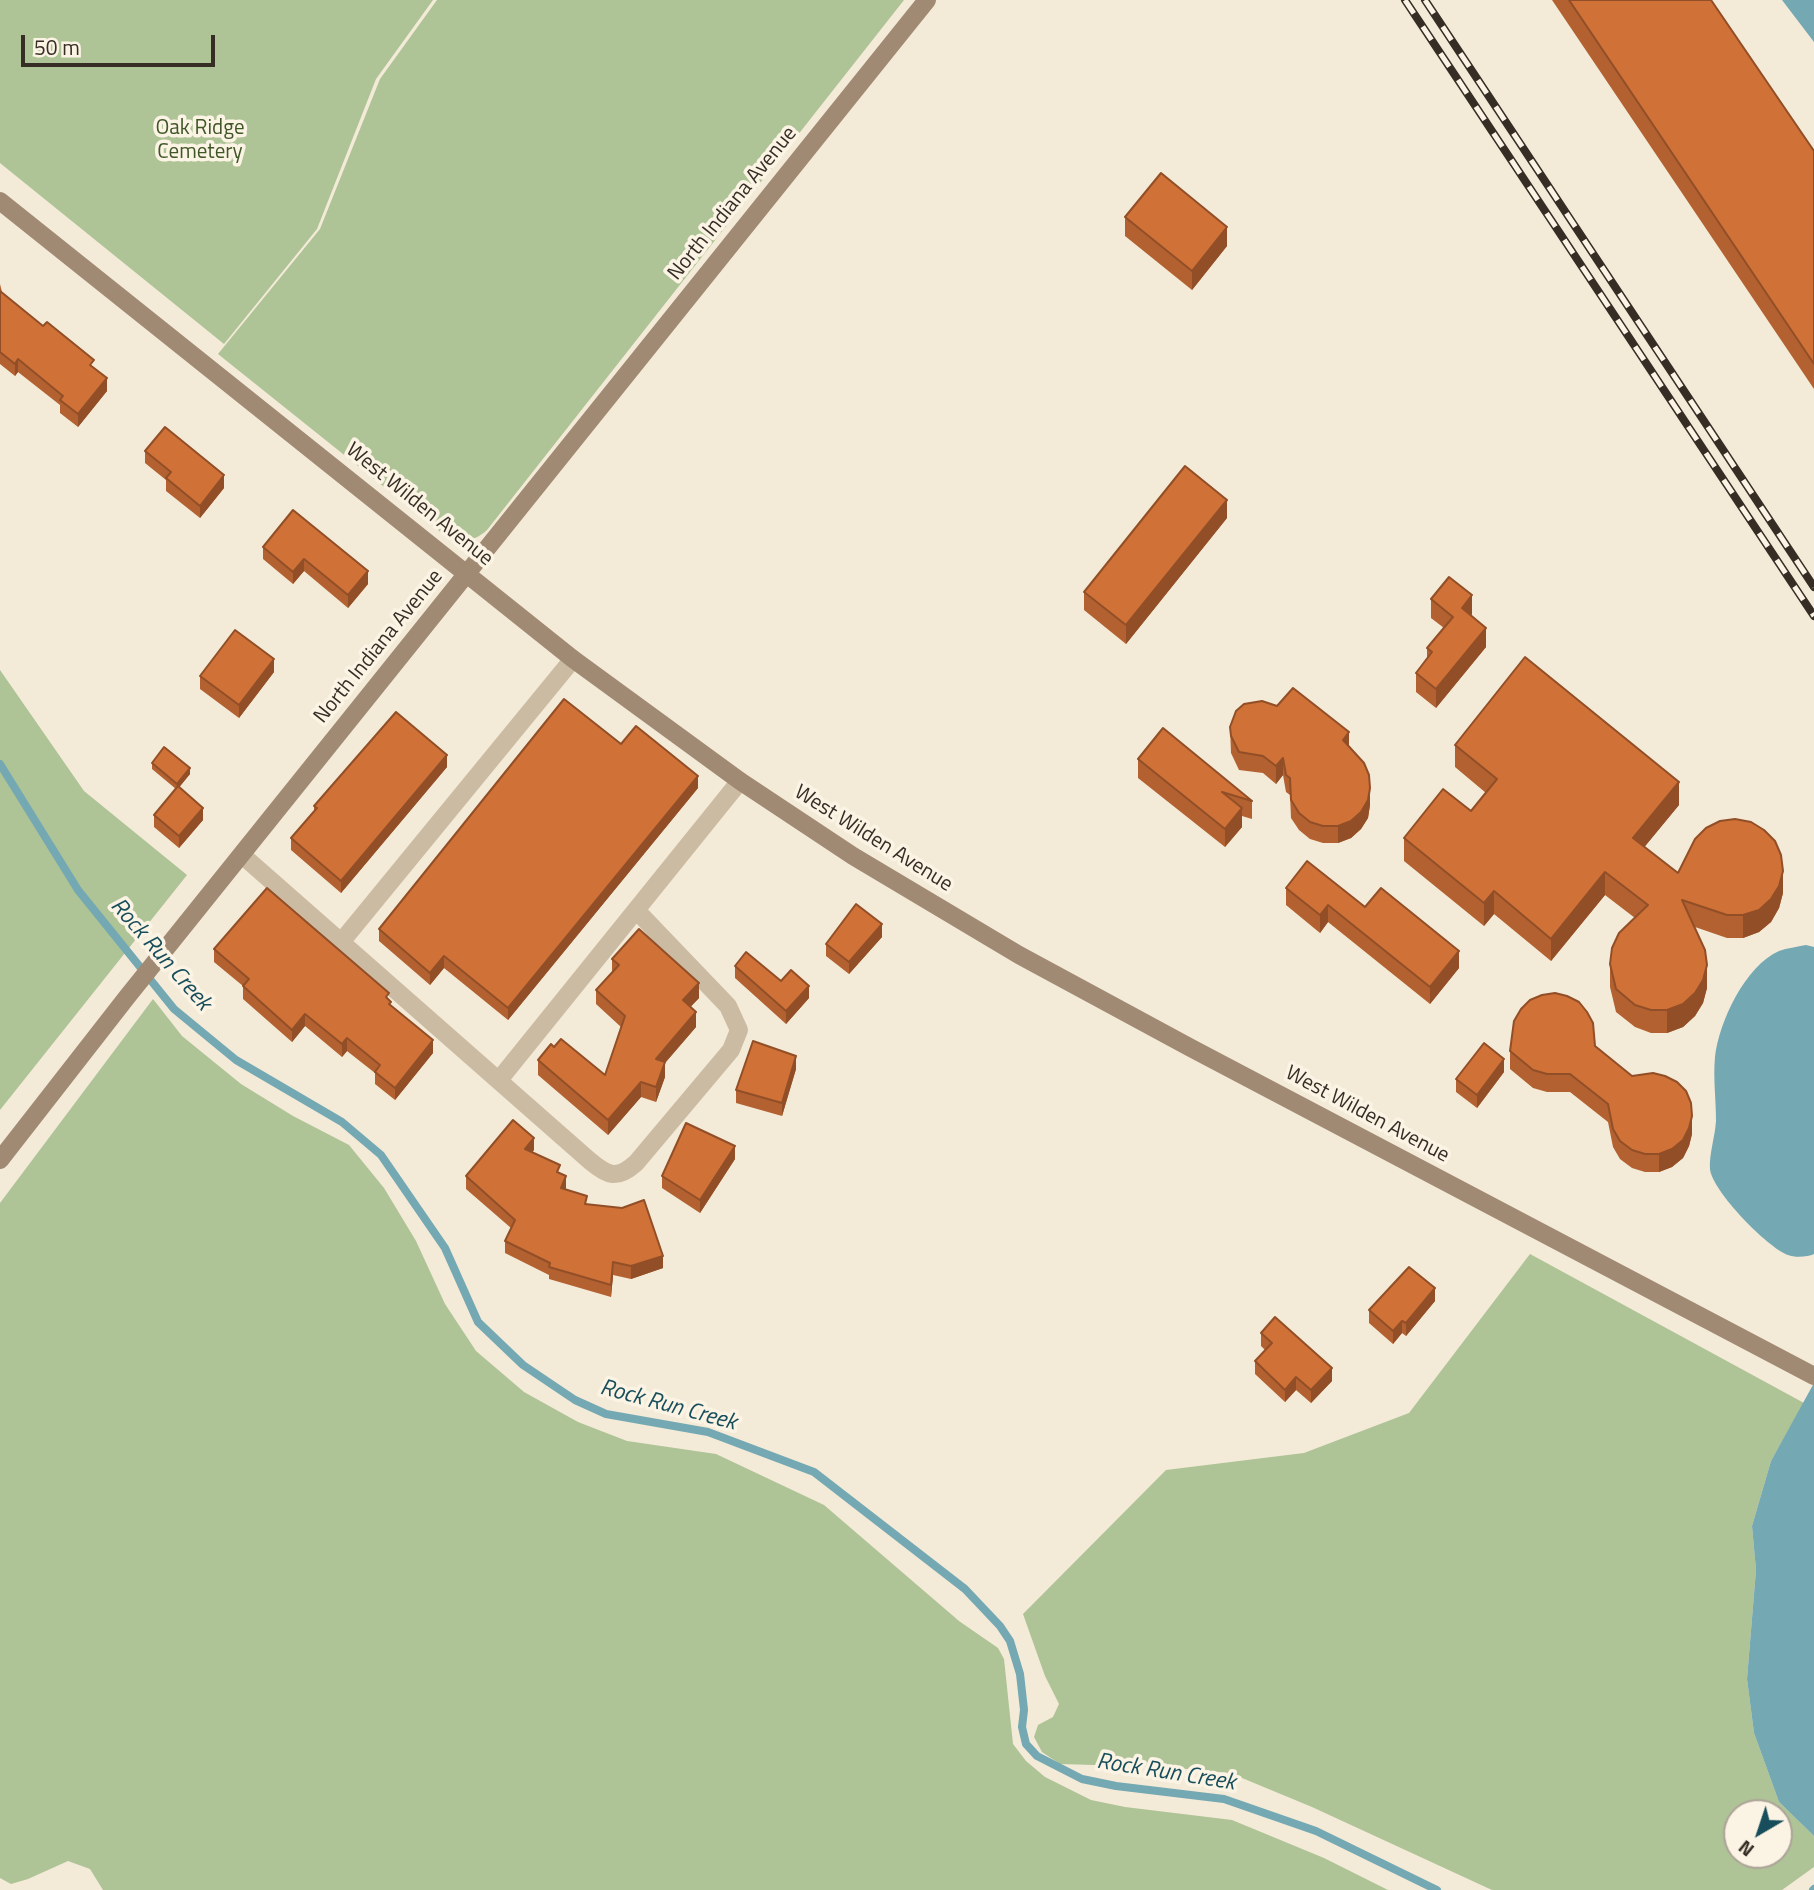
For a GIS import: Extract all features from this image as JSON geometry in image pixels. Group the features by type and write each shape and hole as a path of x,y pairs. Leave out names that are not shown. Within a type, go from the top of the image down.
{"street":[{"name":"North Indiana Avenue","path":"0,1160 168,946 926,0"},
{"name":"West Wilden Avenue","path":"0,201 573,659 740,781 853,856 1019,955 1814,1376"},
{"path":"342,941 573,659"},
{"path":"499,1080 740,781"},
{"path":"242,855 590,1161 601,1170 614,1175 626,1172 636,1163 731,1050 739,1030 728,1006 636,911"}],"green space":[{"name":"Oak Ridge Cemetery","path":"0,0 433,0 376,79 317,229 224,344 0,163"},
{"path":"437,0 904,0 487,530 474,539 464,541 448,538 218,354 320,229 380,79"},
{"path":"0,670 84,791 187,875 0,1110"},
{"path":"153,999 182,1036 241,1084 293,1116 349,1145 384,1188 416,1241 445,1304 476,1351 524,1392 578,1422 627,1441 716,1454 824,1505 959,1621 998,1648 1004,1659 1013,1744 1026,1761 1045,1777 1091,1800 1125,1807 1232,1820 1324,1858 1388,1890 103,1890 90,1869 68,1861 11,1884 0,1878 0,1203"},
{"path":"1530,1254 1804,1403 1771,1461 1752,1526 1756,1570 1747,1679 1754,1733 1778,1799 1723,1799 1723,1869 1793,1869 1793,1816 1814,1836 1814,1867 1782,1890 1492,1890 1312,1807 1230,1773 1165,1767 1060,1764 1042,1752 1034,1737 1038,1725 1053,1717 1059,1704 1045,1676 1023,1614 1166,1470 1304,1453 1409,1413"}],"water":[{"path":"1782,0 1814,0 1814,42"},
{"path":"1806,945 1814,947 1814,1254 1798,1257 1779,1250 1742,1218 1713,1179 1710,1163 1716,1121 1715,1057 1728,1012 1745,982 1767,958 1779,951"},
{"path":"1814,1383 1814,1836 1793,1816 1793,1799 1778,1799 1754,1733 1747,1679 1756,1570 1752,1526 1771,1461"}],"building":[{"path":"1569,0 1711,0 1814,151 1814,364"},
{"path":"1161,173 1227,227 1192,271 1125,217"},
{"path":"0,291 43,326 47,322 94,360 90,365 107,378 78,414 60,400 63,396 18,359 15,364 0,352"},
{"path":"165,427 224,475 200,506 166,478 171,472 145,451"},
{"path":"1185,466 1227,500 1126,625 1084,592"},
{"path":"293,510 368,571 348,595 304,559 293,572 263,547"},
{"path":"1449,577 1472,595 1462,608 1486,628 1436,689 1416,673 1432,652 1427,648 1453,617 1431,599"},
{"path":"235,630 274,659 239,705 200,676"},
{"path":"1525,657 1679,782 1633,838 1678,873 1695,839 1706,828 1720,821 1735,819 1751,822 1775,841 1781,855 1783,871 1779,886 1771,899 1759,910 1743,915 1727,915 1682,900 1705,950 1707,965 1703,980 1695,993 1683,1004 1667,1010 1651,1010 1635,1005 1616,989 1610,964 1612,948 1619,933 1648,905 1605,872 1551,939 1494,891 1484,903 1404,838 1443,789 1471,811 1497,779 1455,745"},
{"path":"1293,688 1349,732 1343,740 1364,763 1369,775 1368,800 1361,812 1351,821 1338,826 1323,826 1310,822 1299,813 1291,800 1290,778 1286,775 1283,758 1276,766 1263,756 1239,752 1231,736 1230,727 1236,711 1244,704 1262,701 1277,706"},
{"path":"564,699 621,744 636,726 698,776 508,1008 444,956 430,973 379,929"},
{"path":"396,712 447,755 341,881 291,838 317,808 314,806"},
{"path":"1163,728 1252,801 1222,792 1242,808 1225,829 1138,759"},
{"path":"164,747 190,768 177,784 152,763"},
{"path":"178,786 203,808 179,836 154,815"},
{"path":"1307,861 1365,907 1381,888 1459,951 1430,987 1328,905 1320,915 1286,888"},
{"path":"267,888 389,993 386,997 391,1002 389,1004 433,1040 395,1088 375,1072 380,1065 347,1038 342,1044 305,1014 292,1030 243,986 249,979 214,949"},
{"path":"856,904 882,924 849,962 826,944"},
{"path":"639,929 699,983 683,1000 696,1012 656,1059 665,1062 656,1087 641,1082 608,1120 538,1060 551,1044 554,1047 561,1039 605,1075 625,1016 596,990 619,965 612,959"},
{"path":"746,952 781,981 791,970 809,986 786,1011 735,966"},
{"path":"1555,993 1579,1002 1593,1023 1595,1046 1632,1076 1653,1073 1665,1076 1686,1091 1692,1116 1683,1140 1672,1149 1659,1154 1632,1150 1620,1141 1613,1129 1608,1104 1570,1074 1547,1074 1533,1070 1510,1051 1514,1021 1521,1009 1530,1000"},
{"path":"753,1041 796,1056 782,1103 736,1090"},
{"path":"1484,1043 1504,1059 1477,1095 1456,1079"},
{"path":"513,1120 534,1138 525,1149 560,1165 557,1172 566,1176 561,1188 587,1196 585,1204 622,1208 644,1200 663,1256 631,1266 613,1262 611,1285 549,1267 550,1263 505,1241 515,1220 466,1176"},
{"path":"686,1123 735,1146 700,1200 662,1176"},
{"path":"1409,1267 1435,1288 1406,1323 1402,1321 1393,1331 1369,1310"},
{"path":"1275,1317 1332,1368 1311,1390 1296,1377 1285,1390 1255,1361 1272,1343 1261,1333"}],"waterway":[{"name":"Rock Run Creek","path":"0,764 78,890 174,1009 236,1060 342,1122 381,1155 445,1248 478,1322 523,1365 575,1400 606,1414 708,1432 814,1472 965,1589 1000,1626 1010,1641 1020,1674 1024,1710 1022,1727 1026,1744 1037,1756 1082,1779 1116,1786 1224,1799 1316,1831 1437,1890"}],"railway":[{"path":"1405,0 1814,616"},
{"path":"1425,0 1814,587"}]}
